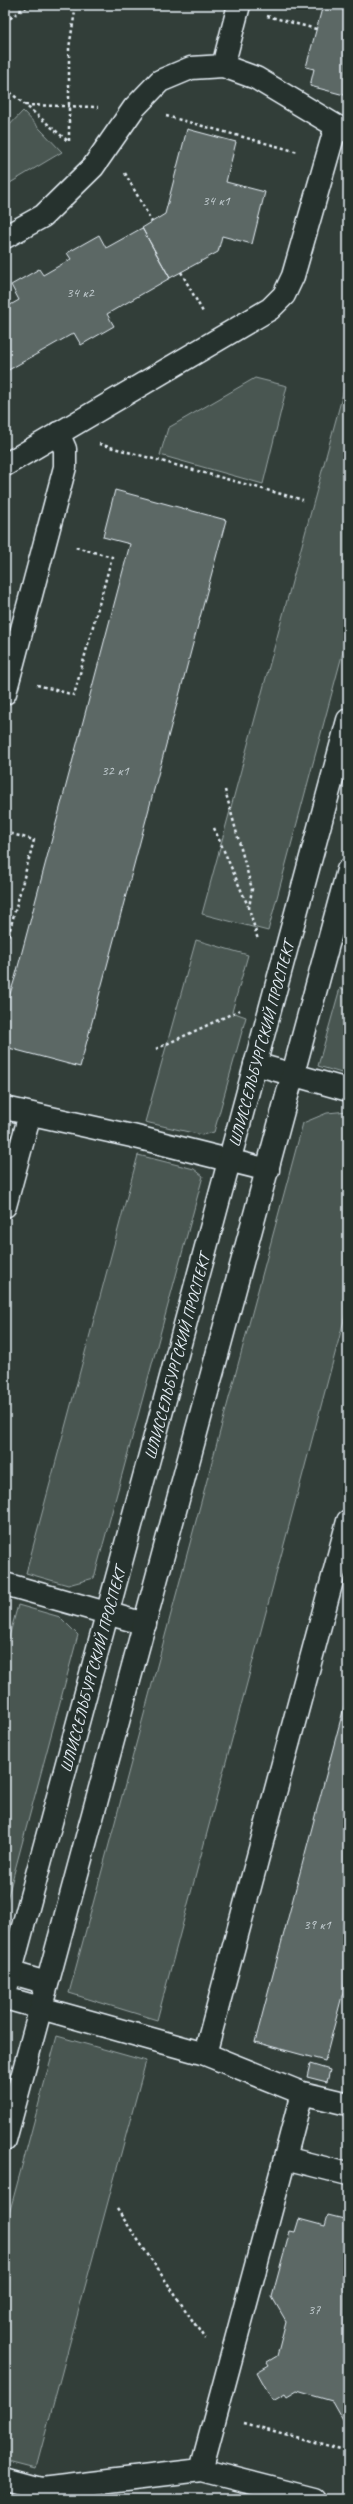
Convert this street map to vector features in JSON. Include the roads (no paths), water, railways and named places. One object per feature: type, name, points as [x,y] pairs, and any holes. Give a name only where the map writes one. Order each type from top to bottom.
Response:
[{"type":"main road","points":[[223,66],[239,7]]},
{"type":"main road","points":[[5,237],[43,216],[93,167],[134,108],[160,81],[191,68],[223,66],[256,78],[342,128],[326,159],[293,276],[284,295],[270,309],[5,465]]},
{"type":"main road","points":[[7,685],[65,468],[65,449],[58,434]]},
{"type":"main road","name":"ШЛИССЕЛЬБУРГСКИЙ ПРОСПЕКТ","points":[[7,1979],[348,720]]},
{"type":"main road","points":[[5,2140],[348,870]]},
{"type":"main road","points":[[255,1064],[348,1090]]},
{"type":"main road","points":[[5,1108],[229,1159],[268,1170]]},
{"type":"main road","points":[[5,1206],[30,1114]]},
{"type":"main road","points":[[205,2054],[348,1521]]},
{"type":"main road","points":[[5,1584],[145,1624]]},
{"type":"main road","points":[[7,1979],[47,1983]]},
{"type":"main road","points":[[5,1998],[205,2054],[302,2092],[348,2104]]},
{"type":"main road","points":[[201,2470],[286,2158],[302,2092]]},
{"type":"main road","points":[[286,2158],[348,2174]]},
{"type":"main road","points":[[5,2479],[42,2489],[201,2470],[314,2499]]}]
